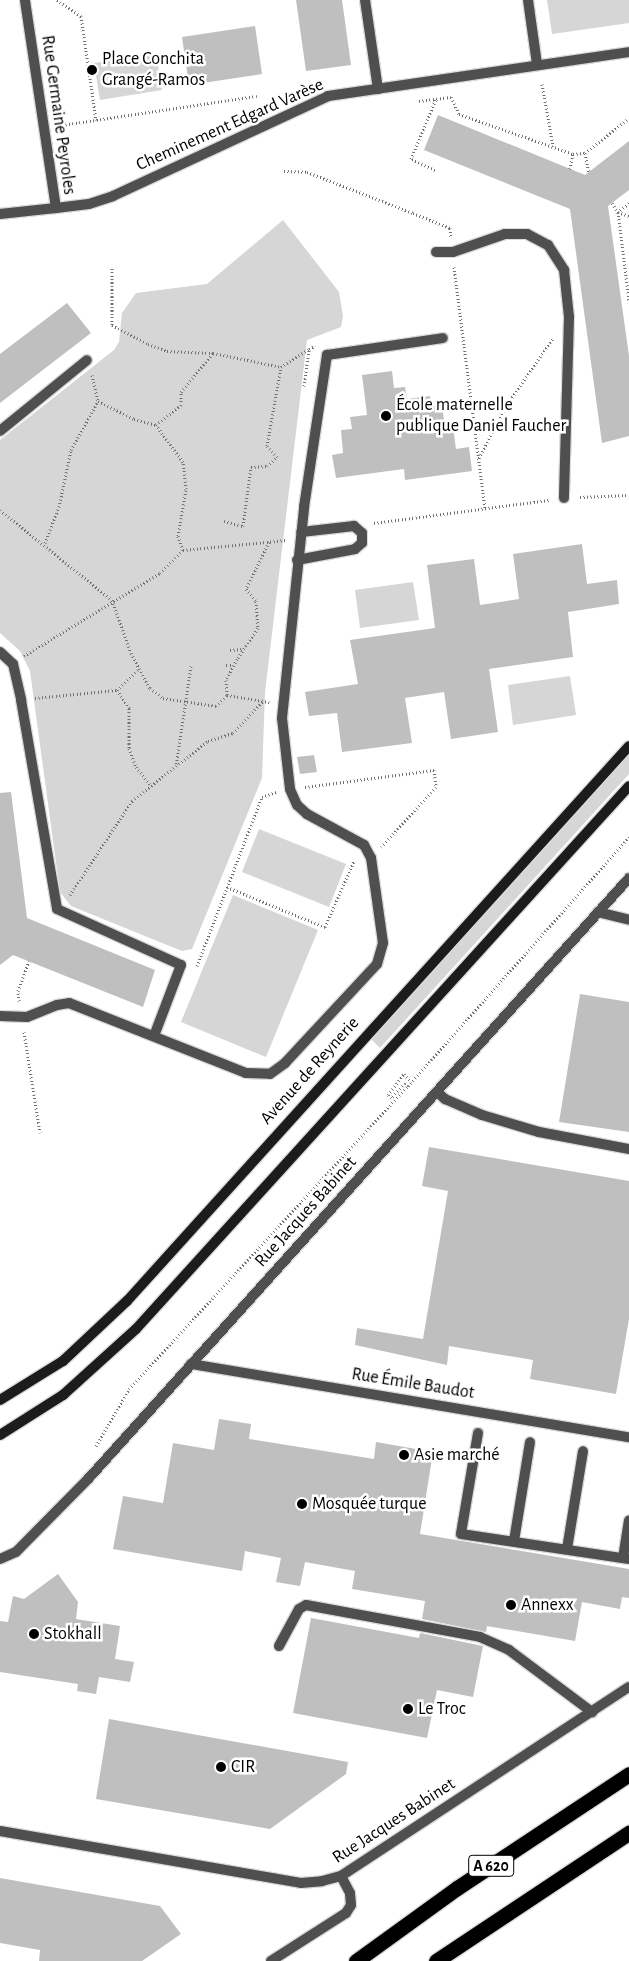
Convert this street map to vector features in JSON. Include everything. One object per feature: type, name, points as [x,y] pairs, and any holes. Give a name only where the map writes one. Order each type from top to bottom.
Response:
[{"type":"highway","name":"A 620","points":[[356,1961],[457,1888],[629,1774]]},
{"type":"highway","name":"A 620","points":[[436,1961],[629,1833]]},
{"type":"street","name":"Rue Germaine Peyroles","points":[[0,214],[56,208],[26,0]]},
{"type":"street","points":[[365,0],[378,89]]},
{"type":"street","points":[[528,0],[537,64]]},
{"type":"street","name":"Cheminement Edgard Varèse","points":[[56,208],[89,204],[113,196],[328,96],[629,52]]},
{"type":"street","points":[[436,252],[453,252],[505,234],[526,234],[548,245],[564,270],[569,317],[564,498]]},
{"type":"street","points":[[0,1016],[22,1017],[69,1003],[246,1073],[270,1074],[281,1067],[382,956],[383,943],[370,858],[364,845],[306,814],[296,805],[290,789],[284,703],[297,560],[327,355],[443,338]]},
{"type":"street","points":[[0,432],[87,360]]},
{"type":"street","points":[[297,560],[355,549],[362,543],[362,534],[354,526],[300,536]]},
{"type":"street","points":[[0,652],[13,664],[21,700],[57,909],[181,965],[154,1036]]},
{"type":"street","name":"Avenue de Reynerie","points":[[0,1400],[64,1361],[127,1300],[629,746]]},
{"type":"street","points":[[0,1435],[63,1395],[136,1329],[629,786]]},
{"type":"street","name":"Rue Jacques Babinet","points":[[0,1559],[16,1552],[89,1478],[629,878]]},
{"type":"street","points":[[598,912],[629,920]]},
{"type":"street","points":[[437,1092],[445,1099],[482,1115],[530,1129],[629,1149]]},
{"type":"street","name":"Rue Émile Baudot","points":[[192,1364],[629,1436]]},
{"type":"street","points":[[478,1433],[461,1534],[626,1558],[629,1520]]},
{"type":"street","points":[[514,1542],[530,1442]]},
{"type":"street","points":[[567,1550],[583,1451]]},
{"type":"street","points":[[279,1646],[299,1609],[306,1605],[480,1637],[508,1650],[592,1712]]},
{"type":"street","name":"Rue Jacques Babinet","points":[[0,1831],[300,1883],[341,1876],[629,1687]]},
{"type":"street","points":[[271,1961],[346,1913],[351,1905],[350,1893],[341,1876]]},
{"type":"path","points":[[57,0],[80,16],[96,120]]},
{"type":"path","points":[[542,84],[553,146]]},
{"type":"path","points":[[62,125],[257,96]]},
{"type":"path","points":[[409,102],[451,97],[459,114],[573,154],[585,153],[629,118]]},
{"type":"path","points":[[435,170],[411,159],[436,98]]},
{"type":"path","points":[[585,153],[589,172]]},
{"type":"path","points":[[570,169],[573,154]]},
{"type":"path","points":[[284,171],[307,172],[450,228],[485,509]]},
{"type":"path","points":[[612,203],[618,212],[629,299]]},
{"type":"path","points":[[618,212],[629,203]]},
{"type":"path","points":[[618,212],[629,216]]},
{"type":"path","points":[[112,268],[112,325],[148,344],[167,350],[213,353],[281,367],[309,349]]},
{"type":"path","points":[[478,458],[506,406],[569,317]]},
{"type":"path","points":[[156,425],[181,405],[181,392],[213,353]]},
{"type":"path","points":[[45,543],[59,507],[71,450],[98,402],[87,360]]},
{"type":"path","points":[[224,521],[243,526],[251,467],[267,466],[277,457],[267,446],[281,367]]},
{"type":"path","points":[[98,402],[134,419],[156,425],[183,462],[186,489],[178,536],[183,550]]},
{"type":"path","points":[[354,526],[564,498],[629,495]]},
{"type":"path","points":[[0,510],[45,543],[112,600],[138,670],[150,688],[163,698],[216,706],[227,695],[226,680],[242,649],[258,628],[259,615],[256,601],[246,590],[269,542]]},
{"type":"path","points":[[13,664],[112,600],[160,573],[183,550],[269,542],[300,536]]},
{"type":"path","points":[[230,650],[242,649]]},
{"type":"path","points":[[226,664],[233,665]]},
{"type":"path","points":[[176,766],[184,701],[191,666]]},
{"type":"path","points":[[21,700],[117,690],[138,670]]},
{"type":"path","points":[[117,690],[129,708],[129,748],[136,767],[150,784]]},
{"type":"path","points":[[227,695],[284,703]]},
{"type":"path","points":[[57,909],[88,868],[115,822],[150,784],[208,741],[232,732],[263,701]]},
{"type":"path","points":[[299,787],[434,770],[436,787],[370,858]]},
{"type":"path","points":[[196,968],[262,797],[279,792]]},
{"type":"path","points":[[89,1478],[97,1442],[129,1389],[410,1084],[629,837]]},
{"type":"path","points":[[227,887],[325,927],[356,858]]},
{"type":"path","points":[[29,961],[18,992],[40,1133]]},
{"type":"path","points":[[404,1074],[410,1084],[405,1083],[391,1098],[388,1095],[404,1074]]},
{"type":"shaded area","points":[[547,0],[629,0],[629,23],[552,34]]},
{"type":"shaded area","points":[[156,54],[162,90],[100,100],[94,63]]},
{"type":"shaded area","points":[[283,220],[339,292],[343,316],[341,327],[307,340],[265,692],[262,778],[192,949],[182,951],[71,906],[60,892],[30,671],[20,651],[0,633],[0,440],[114,350],[119,342],[122,313],[136,293],[207,284]]},
{"type":"shaded area","points":[[413,582],[419,620],[360,628],[355,590]]},
{"type":"shaded area","points":[[570,676],[576,715],[513,725],[508,685]]},
{"type":"shaded area","points":[[629,751],[629,774],[380,1048],[369,1037]]},
{"type":"shaded area","points":[[259,829],[346,864],[329,907],[242,872]]},
{"type":"shaded area","points":[[233,895],[318,930],[266,1057],[181,1022]]},
{"type":"building","points":[[296,0],[342,0],[351,65],[306,71]]},
{"type":"building","points":[[255,26],[262,74],[189,85],[182,37]]},
{"type":"building","points":[[438,115],[585,175],[629,141],[629,190],[608,206],[629,356],[629,436],[602,443],[570,209],[424,150]]},
{"type":"building","points":[[67,303],[91,333],[0,403],[0,354]]},
{"type":"building","points":[[392,371],[394,388],[405,387],[407,399],[430,396],[431,407],[442,405],[445,428],[453,427],[456,449],[469,447],[472,471],[405,480],[404,469],[336,478],[332,455],[343,453],[341,430],[352,429],[350,417],[367,415],[362,375]]},
{"type":"building","points":[[582,544],[587,584],[617,580],[619,604],[568,612],[573,657],[489,669],[498,732],[451,739],[444,692],[405,698],[412,743],[342,752],[337,713],[309,716],[305,692],[358,684],[350,640],[435,628],[427,565],[474,559],[480,605],[519,599],[513,554]]},
{"type":"building","points":[[314,755],[317,772],[300,774],[297,757]]},
{"type":"building","points":[[11,792],[27,918],[155,970],[143,1007],[13,955],[0,965],[0,793]]},
{"type":"building","points":[[580,994],[629,1002],[629,1132],[559,1122]]},
{"type":"building","points":[[429,1147],[629,1181],[629,1319],[616,1394],[530,1379],[533,1360],[449,1346],[447,1365],[355,1345],[357,1328],[423,1339],[448,1191],[422,1186]]},
{"type":"building","points":[[219,1419],[251,1424],[249,1439],[374,1459],[376,1442],[433,1452],[420,1534],[629,1569],[629,1598],[622,1597],[620,1609],[582,1602],[575,1641],[487,1626],[486,1632],[422,1619],[425,1601],[352,1589],[355,1571],[305,1562],[300,1586],[276,1582],[281,1558],[245,1551],[242,1571],[113,1549],[123,1496],[163,1503],[173,1443],[214,1450]]},
{"type":"building","points":[[58,1574],[78,1602],[76,1619],[120,1626],[115,1659],[134,1662],[130,1682],[99,1677],[96,1694],[77,1691],[78,1684],[0,1672],[0,1621],[8,1622],[13,1596],[24,1599]]},
{"type":"building","points":[[311,1618],[419,1638],[420,1633],[483,1646],[473,1697],[437,1690],[427,1738],[293,1713]]},
{"type":"building","name":"CIR","points":[[109,1719],[348,1762],[346,1774],[270,1829],[96,1799]]},
{"type":"building","points":[[0,1878],[160,1906],[181,1934],[142,1961],[39,1961],[40,1950],[0,1943]]},
{"type":"place","name":"Place Conchita Grangé-Ramos","points":[[92,70]]},
{"type":"place","name":"École maternelle publique Daniel Faucher","points":[[386,416]]},
{"type":"place","name":"Asie marché","points":[[404,1455]]},
{"type":"place","name":"Mosquée turque","points":[[302,1504]]},
{"type":"place","name":"Annexx","points":[[511,1605]]},
{"type":"place","name":"Stokhall","points":[[34,1634]]},
{"type":"place","name":"Le Troc","points":[[408,1709]]},
{"type":"place","name":"CIR","points":[[221,1767]]}]
